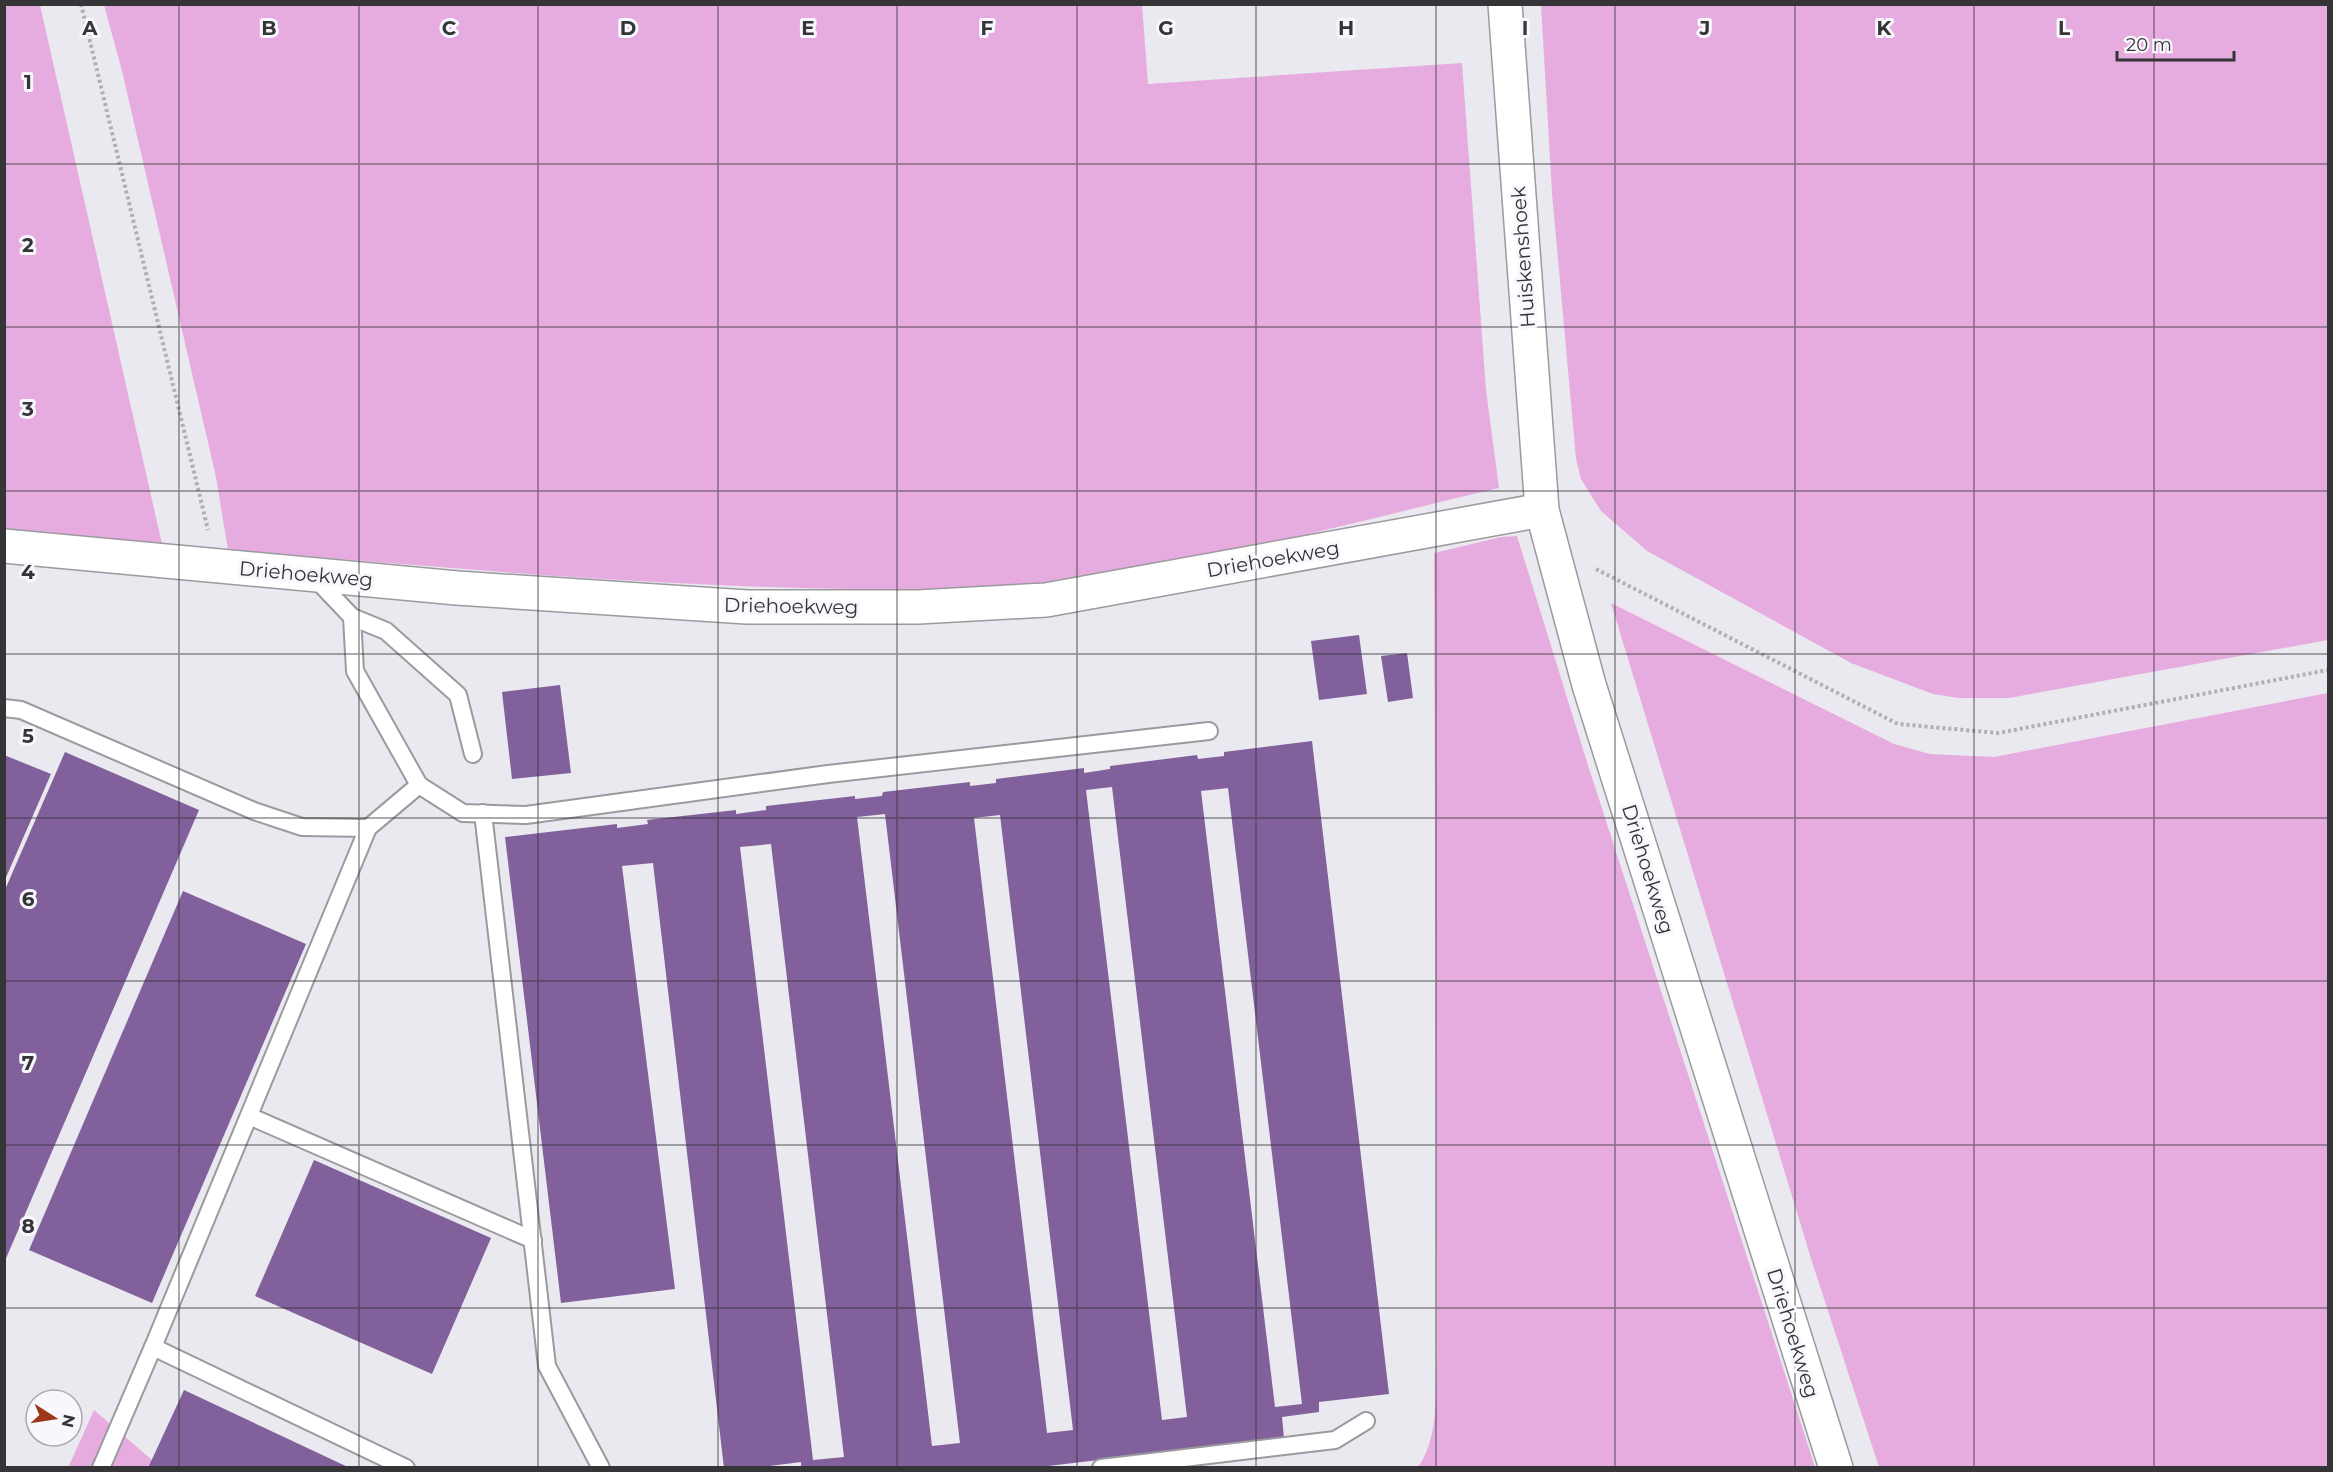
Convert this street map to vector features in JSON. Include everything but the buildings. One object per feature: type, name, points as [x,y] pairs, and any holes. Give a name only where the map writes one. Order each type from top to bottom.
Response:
[{"type":"street","name":"Huiskenshoek","points":[[1504,4],[1542,510]]},
{"type":"street","name":"Driehoekweg","points":[[4,546],[458,588],[747,607],[953,605],[1046,600],[1542,510],[1593,696],[1836,1467]]},
{"type":"lane","points":[[311,574],[352,617],[386,631],[459,695],[472,754]]},
{"type":"lane","points":[[352,617],[354,671],[419,785],[463,813],[526,815],[828,774],[1209,731]]},
{"type":"lane","points":[[4,708],[21,710],[254,811],[302,827],[369,828]]},
{"type":"lane","points":[[101,1467],[369,828],[419,785]]},
{"type":"lane","points":[[483,813],[547,1366],[601,1467]]},
{"type":"lane","points":[[249,1116],[533,1240]]},
{"type":"lane","points":[[153,1347],[406,1467]]},
{"type":"lane","points":[[1101,1467],[1335,1440],[1366,1421]]},
{"type":"path","points":[[81,4],[216,565]]},
{"type":"path","points":[[1595,568],[1898,724],[1998,733],[2328,670]]},
{"type":"shaded area","points":[[1142,4],[1148,84],[1462,63],[1486,390],[1499,488],[1225,553],[1114,574],[1016,585],[930,589],[759,587],[472,570],[228,550],[216,477],[122,71],[104,5]]},
{"type":"shaded area","points":[[4,5],[40,5],[162,544],[5,529]]},
{"type":"shaded area","points":[[1541,5],[2328,5],[2328,640],[2009,698],[1958,698],[1933,694],[1851,663],[1647,551],[1601,511],[1581,479],[1576,459],[1552,193]]},
{"type":"shaded area","points":[[1517,536],[1586,759],[1815,1467],[1418,1467],[1430,1442],[1433,1428],[1437,1354],[1434,553],[1501,537]]},
{"type":"shaded area","points":[[1611,603],[1894,744],[1930,754],[1994,757],[2328,693],[2328,1467],[1879,1467],[1813,1265]]},
{"type":"shaded area","points":[[94,1410],[160,1467],[68,1468],[77,1448],[84,1448],[84,1432]]}]
